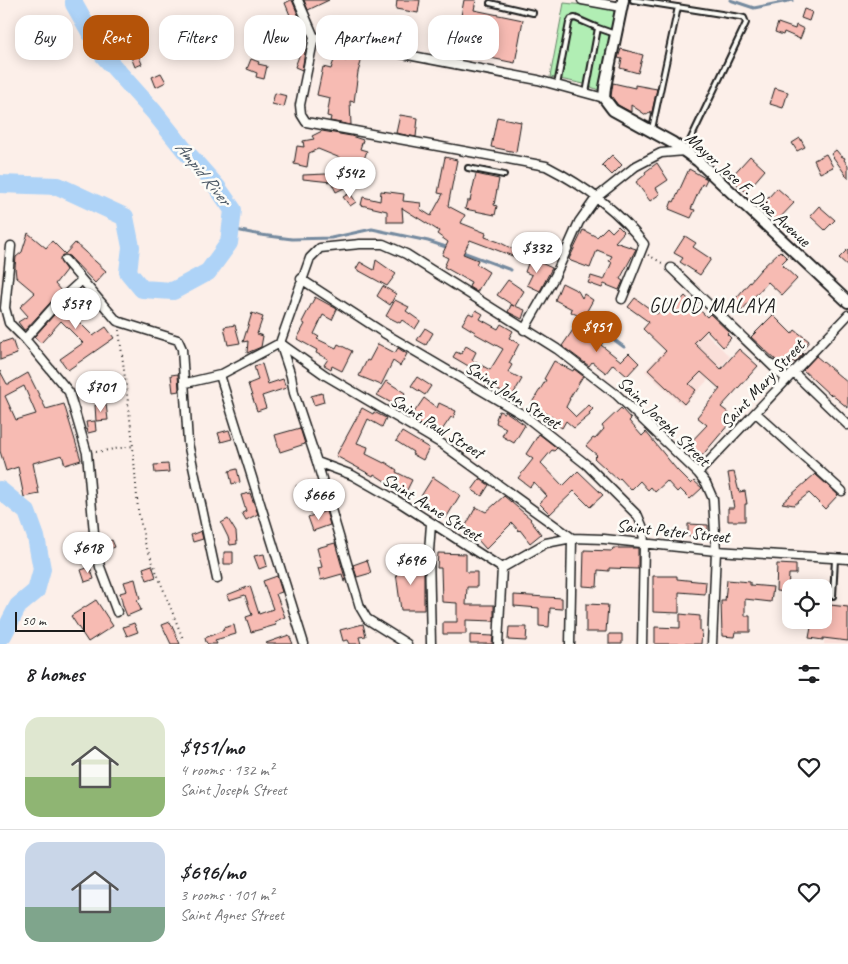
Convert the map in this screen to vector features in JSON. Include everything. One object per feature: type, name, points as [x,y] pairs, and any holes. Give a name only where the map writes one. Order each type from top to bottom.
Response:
[{"type":"main road","points":[[604,98],[622,4]]},
{"type":"main road","name":"Mayor Jose F. Diaz Avenue","points":[[604,98],[613,110],[685,151],[698,161],[848,302]]},
{"type":"street","points":[[298,0],[314,37],[300,105],[301,114],[306,122],[546,166],[573,180],[626,224],[644,246],[622,299]]},
{"type":"street","points":[[582,0],[622,4]]},
{"type":"street","points":[[314,37],[538,80],[604,98]]},
{"type":"street","points":[[524,330],[551,284],[579,222],[596,198],[636,166],[661,153],[685,151]]},
{"type":"street","name":"Saint Joseph Street","points":[[280,344],[301,279],[310,258],[320,248],[383,244],[406,254],[557,349],[617,394],[706,483],[713,499],[716,551],[712,644]]},
{"type":"street","points":[[11,246],[5,308],[9,323],[25,339],[68,392],[87,453],[95,544],[100,567],[117,612]]},
{"type":"street","points":[[65,260],[118,320],[178,340],[182,349],[186,383],[188,444],[217,579]]},
{"type":"street","points":[[671,268],[786,379]]},
{"type":"street","name":"Saint John Street","points":[[301,279],[384,332],[525,416],[587,466],[638,516],[643,528],[644,544],[642,644]]},
{"type":"street","points":[[25,339],[59,301],[82,280]]},
{"type":"street","name":"Saint Mary Street","points":[[698,473],[848,315]]},
{"type":"street","points":[[186,383],[220,375],[280,344],[363,614],[367,619],[402,643]]},
{"type":"street","name":"Saint Paul Street","points":[[280,344],[325,375],[442,444],[572,538]]},
{"type":"street","points":[[793,372],[848,425]]},
{"type":"street","points":[[220,375],[304,644]]},
{"type":"street","points":[[756,413],[842,491]]},
{"type":"street","name":"Saint Anne Street","points":[[317,462],[360,479],[502,568]]},
{"type":"street","points":[[431,524],[429,551],[431,644]]},
{"type":"street","points":[[570,644],[572,538]]},
{"type":"street","name":"Saint Peter Street","points":[[502,568],[546,543],[572,538],[716,551],[848,559]]},
{"type":"street","points":[[498,644],[502,568]]},
{"type":"lane","points":[[633,0],[740,16],[746,22],[685,151]]},
{"type":"lane","points":[[490,3],[533,13]]},
{"type":"lane","points":[[652,132],[678,7]]},
{"type":"lane","points":[[557,85],[571,19],[575,18],[616,34]]},
{"type":"lane","points":[[586,93],[598,28]]},
{"type":"lane","points":[[468,168],[504,175]]},
{"type":"lane","points":[[833,596],[835,559]]},
{"type":"path","points":[[642,252],[671,268]]},
{"type":"path","points":[[118,320],[133,446],[138,510],[145,543],[183,639]]},
{"type":"path","points":[[87,453],[133,446]]},
{"type":"shaded area","points":[[693,320],[730,357],[683,406],[645,371]]},
{"type":"shaded area","points":[[832,603],[848,605],[848,644],[824,644],[825,629],[832,629]]},
{"type":"green space","points":[[564,3],[612,8],[617,14],[601,91],[584,84],[550,77]]},
{"type":"building","points":[[292,0],[298,15],[290,15],[285,3]]},
{"type":"building","points":[[304,0],[329,0],[308,10]]},
{"type":"building","points":[[397,0],[420,0],[418,13],[396,9]]},
{"type":"building","points":[[464,0],[476,0],[474,10],[498,15],[461,15]]},
{"type":"building","points":[[804,9],[812,12],[809,21],[801,18]]},
{"type":"building","points":[[499,15],[523,20],[515,63],[499,60]]},
{"type":"building","points":[[778,23],[795,29],[796,25],[804,29],[800,39],[784,32],[783,35],[775,32]]},
{"type":"building","points":[[621,49],[643,55],[638,73],[620,68],[622,59],[618,58]]},
{"type":"building","points":[[132,60],[140,60],[142,64],[135,67]]},
{"type":"building","points":[[251,60],[267,66],[264,79],[256,77],[257,73],[247,69]]},
{"type":"building","points":[[298,60],[304,60],[302,70],[295,67]]},
{"type":"building","points":[[334,60],[362,60],[354,102],[350,101],[351,125],[330,121],[331,117],[327,116],[330,98],[317,95],[323,67],[331,69]]},
{"type":"building","points":[[161,73],[166,82],[156,87],[152,77]]},
{"type":"building","points":[[613,83],[635,88],[635,85],[657,89],[652,112],[646,115],[631,105],[631,112],[618,105],[611,96]]},
{"type":"building","points":[[775,88],[788,92],[783,108],[770,104]]},
{"type":"building","points":[[275,93],[287,96],[284,107],[272,104]]},
{"type":"building","points":[[400,115],[418,118],[416,137],[396,133]]},
{"type":"building","points":[[497,117],[521,122],[516,152],[491,147]]},
{"type":"building","points":[[322,131],[363,140],[360,149],[367,151],[361,167],[365,173],[356,178],[349,164],[350,162],[318,149],[309,153],[307,167],[294,164],[297,146],[304,147],[303,141],[314,139],[312,136]]},
{"type":"building","points":[[800,138],[805,147],[797,151],[792,143]]},
{"type":"building","points":[[836,150],[845,158],[844,160],[848,165],[848,178],[831,154]]},
{"type":"building","points":[[826,154],[833,167],[820,173],[814,160]]},
{"type":"building","points":[[612,155],[622,165],[612,175],[602,165]]},
{"type":"building","points":[[750,156],[765,170],[746,192],[730,178]]},
{"type":"building","points":[[445,157],[457,160],[448,206],[465,215],[461,223],[486,233],[485,237],[528,257],[526,261],[470,240],[463,254],[478,260],[476,264],[489,272],[477,292],[469,287],[471,282],[444,267],[448,258],[442,255],[448,242],[437,234],[439,231],[402,208],[403,222],[387,222],[387,211],[361,205],[363,197],[380,201],[381,191],[404,194],[403,201],[421,203],[420,209],[431,216],[443,194],[438,193]]},
{"type":"building","points":[[657,163],[668,180],[656,188],[660,194],[650,201],[636,182]]},
{"type":"building","points":[[689,169],[707,179],[704,185],[702,184],[691,209],[695,210],[691,218],[669,209]]},
{"type":"building","points":[[326,174],[338,177],[344,188],[336,192],[331,182],[303,179],[303,175]]},
{"type":"building","points":[[476,174],[499,179],[494,205],[497,206],[495,215],[465,209],[467,201],[470,201]]},
{"type":"building","points":[[777,188],[794,203],[776,222],[760,207]]},
{"type":"building","points":[[350,193],[356,202],[350,206],[343,197]]},
{"type":"building","points":[[819,206],[835,220],[825,230],[810,216]]},
{"type":"building","points":[[618,226],[624,232],[615,242],[636,249],[620,279],[623,281],[619,290],[604,284],[602,288],[588,283],[591,276],[604,280],[612,262],[609,261],[612,256],[597,250],[590,268],[571,261],[569,259],[583,230],[597,237],[607,227],[612,232]]},
{"type":"building","points":[[28,233],[46,248],[52,241],[65,254],[75,243],[106,271],[95,283],[69,256],[62,255],[60,261],[66,270],[55,284],[61,291],[24,330],[18,322],[28,316],[20,307],[35,293],[16,277],[15,267],[16,257],[22,252]]},
{"type":"building","points":[[685,236],[696,243],[693,247],[711,259],[700,275],[680,262],[683,258],[674,253]]},
{"type":"building","points":[[848,249],[848,266],[839,258]]},
{"type":"building","points":[[780,251],[787,258],[781,264],[797,279],[782,295],[768,282],[740,312],[731,304],[761,269]]},
{"type":"building","points":[[530,258],[552,268],[540,291],[527,285],[532,275],[525,272]]},
{"type":"building","points":[[376,260],[396,274],[387,286],[356,269],[360,262],[374,270]]},
{"type":"building","points":[[508,280],[524,291],[515,306],[525,310],[522,319],[508,312],[511,305],[514,306],[497,295]]},
{"type":"building","points":[[562,283],[578,291],[582,298],[584,294],[593,300],[583,318],[571,312],[572,309],[555,300]]},
{"type":"building","points":[[383,286],[396,294],[390,305],[377,296]]},
{"type":"building","points":[[80,289],[93,302],[76,319],[93,336],[106,327],[114,338],[68,370],[60,359],[83,343],[61,321],[41,343],[34,337]]},
{"type":"building","points":[[685,296],[707,317],[710,314],[729,332],[727,334],[731,338],[723,347],[707,330],[694,343],[721,369],[739,349],[758,366],[721,407],[729,413],[724,420],[729,424],[700,458],[687,446],[707,425],[697,417],[720,389],[701,372],[689,384],[696,390],[684,404],[648,370],[666,351],[643,329],[649,322],[628,307],[635,298],[657,314],[669,302],[675,307]]},
{"type":"building","points":[[315,297],[337,309],[332,320],[323,315],[314,334],[319,337],[317,339],[336,348],[338,344],[352,351],[342,371],[332,366],[331,369],[324,365],[328,359],[316,353],[317,350],[297,339],[305,324],[302,322]]},
{"type":"building","points":[[395,300],[409,307],[406,311],[420,321],[415,329],[402,320],[400,323],[386,316]]},
{"type":"building","points":[[476,310],[483,314],[480,319],[498,329],[501,324],[513,331],[509,338],[519,344],[509,363],[512,365],[508,372],[522,379],[511,398],[468,371],[470,367],[453,357],[456,352],[461,354],[466,346],[476,352],[472,360],[490,370],[503,349],[462,324],[469,313],[473,315]]},
{"type":"building","points":[[252,313],[263,317],[257,334],[263,336],[261,347],[247,353],[248,341],[243,342]]},
{"type":"building","points":[[773,315],[792,334],[795,330],[809,341],[801,352],[803,354],[795,363],[793,361],[788,367],[780,360],[778,362],[751,337]]},
{"type":"building","points":[[235,325],[240,343],[228,345],[224,327]]},
{"type":"building","points":[[575,327],[590,337],[593,334],[604,341],[601,345],[621,361],[629,353],[639,363],[627,376],[613,364],[606,373],[592,362],[589,366],[562,346]]},
{"type":"building","points":[[425,328],[433,333],[426,345],[417,340]]},
{"type":"building","points":[[12,339],[17,354],[0,360],[0,343]]},
{"type":"building","points":[[378,344],[395,353],[398,348],[407,354],[400,366],[393,361],[381,385],[359,376]]},
{"type":"building","points":[[816,356],[848,383],[848,408],[830,395],[803,370]]},
{"type":"building","points":[[554,361],[573,371],[574,369],[583,376],[566,407],[576,417],[589,405],[593,409],[589,413],[590,415],[574,428],[566,421],[562,428],[550,420],[552,417],[531,404],[546,380],[544,379]]},
{"type":"building","points":[[262,364],[268,384],[283,379],[286,388],[262,396],[266,408],[257,411],[248,384],[258,380],[254,366]]},
{"type":"building","points":[[0,371],[7,384],[28,373],[46,409],[64,404],[81,460],[65,465],[62,455],[33,463],[39,494],[24,497],[18,467],[6,471],[0,451]],"holes":[[[24,386],[36,414],[16,420],[5,396]]]},
{"type":"building","points":[[178,374],[179,391],[173,392],[171,375]]},
{"type":"building","points":[[417,377],[431,386],[425,395],[411,386]]},
{"type":"building","points":[[386,381],[405,393],[397,406],[377,395]]},
{"type":"building","points":[[322,393],[324,402],[314,405],[311,396]]},
{"type":"building","points":[[424,398],[437,408],[439,403],[456,411],[453,418],[451,417],[440,433],[431,427],[429,430],[411,417]]},
{"type":"building","points":[[106,404],[108,420],[96,421],[95,405]]},
{"type":"building","points":[[362,408],[386,418],[382,427],[368,419],[357,443],[368,447],[366,454],[385,462],[397,470],[396,472],[412,480],[405,494],[374,474],[373,476],[336,456]]},
{"type":"building","points":[[621,408],[642,436],[646,432],[691,484],[694,481],[702,488],[690,499],[680,489],[677,492],[667,481],[655,492],[651,487],[648,490],[640,481],[631,490],[620,478],[618,480],[594,458],[597,455],[586,446],[593,438],[595,439],[604,429],[602,426]]},
{"type":"building","points":[[499,411],[504,413],[505,411],[525,425],[514,443],[502,436],[506,428],[496,423]]},
{"type":"building","points":[[95,421],[96,431],[88,433],[86,422]]},
{"type":"building","points":[[300,428],[305,444],[280,452],[275,435]]},
{"type":"building","points":[[229,430],[232,439],[221,442],[218,433]]},
{"type":"building","points":[[402,432],[429,448],[423,460],[396,441]]},
{"type":"building","points":[[539,434],[557,448],[554,451],[552,450],[541,463],[563,486],[578,471],[603,495],[590,507],[574,491],[550,514],[539,503],[547,496],[534,482],[530,487],[518,478],[533,459],[526,454]]},
{"type":"building","points":[[168,464],[169,472],[155,473],[154,465]]},
{"type":"building","points":[[237,469],[240,482],[232,484],[229,471]]},
{"type":"building","points":[[734,472],[739,492],[745,491],[747,504],[745,504],[745,521],[728,521],[728,508],[734,508],[728,473]]},
{"type":"building","points":[[815,474],[838,495],[825,509],[809,493],[794,505],[782,503]]},
{"type":"building","points":[[433,477],[460,495],[446,518],[418,501]]},
{"type":"building","points":[[480,479],[489,485],[482,496],[472,490]]},
{"type":"building","points":[[309,481],[313,494],[300,498],[296,486]]},
{"type":"building","points":[[250,493],[258,514],[246,520],[242,513],[246,511],[241,495]]},
{"type":"building","points":[[504,496],[531,519],[541,534],[530,543],[512,523],[486,549],[478,540],[480,538],[464,529],[476,507],[486,512]]},
{"type":"building","points":[[326,511],[330,525],[313,531],[308,517]]},
{"type":"building","points":[[228,519],[236,532],[237,544],[230,545],[221,523]]},
{"type":"building","points":[[688,524],[708,525],[708,537],[688,536]]},
{"type":"building","points":[[201,531],[203,539],[193,542],[191,535]]},
{"type":"building","points":[[112,540],[115,547],[102,552],[101,544]]},
{"type":"building","points":[[335,543],[346,581],[344,582],[342,574],[321,580],[318,568],[322,567],[317,548]]},
{"type":"building","points":[[613,548],[638,548],[638,569],[609,568],[609,571],[598,570],[597,587],[583,586],[584,550],[612,551]]},
{"type":"building","points":[[224,552],[233,552],[233,564],[224,564]]},
{"type":"building","points":[[438,553],[466,554],[466,571],[477,572],[477,587],[467,587],[466,605],[494,605],[494,621],[466,620],[466,634],[443,634],[443,622],[457,622],[457,603],[442,602],[441,568],[437,568]]},
{"type":"building","points":[[264,554],[267,566],[259,569],[254,556]]},
{"type":"building","points":[[367,560],[371,573],[357,577],[353,565]]},
{"type":"building","points":[[424,563],[424,610],[401,610],[395,565]]},
{"type":"building","points":[[777,564],[796,565],[796,574],[789,574],[789,579],[782,579],[782,592],[776,591]]},
{"type":"building","points":[[152,565],[156,577],[147,580],[143,568]]},
{"type":"building","points":[[90,567],[94,579],[85,582],[81,570]]},
{"type":"building","points":[[277,576],[282,592],[276,594],[285,617],[274,622],[276,625],[251,632],[246,617],[252,615],[245,595],[229,600],[227,595],[250,586],[259,614],[273,609],[263,581]]},
{"type":"building","points":[[653,576],[677,576],[677,579],[706,582],[705,594],[679,592],[679,613],[653,612]]},
{"type":"building","points":[[135,579],[140,599],[137,600],[141,610],[127,616],[120,593],[127,591],[124,582]]},
{"type":"building","points":[[727,580],[773,587],[771,602],[745,599],[745,616],[750,616],[750,632],[735,632],[734,637],[722,636],[721,601],[725,601]]},
{"type":"building","points":[[514,595],[562,598],[562,609],[550,608],[549,627],[539,626],[539,608],[514,606]]},
{"type":"building","points":[[96,600],[113,626],[88,642],[71,616]]},
{"type":"building","points":[[586,604],[608,605],[606,632],[586,632]]},
{"type":"building","points":[[832,605],[848,607],[848,641],[809,638],[811,629],[832,629]]},
{"type":"building","points":[[680,614],[700,616],[701,644],[655,644],[655,627],[680,628]]},
{"type":"building","points":[[170,622],[180,644],[171,644],[162,625]]},
{"type":"building","points":[[134,623],[138,632],[127,636],[123,627]]},
{"type":"building","points":[[363,624],[366,636],[359,637],[361,644],[350,644],[348,640],[343,641],[340,630]]},
{"type":"building","points":[[234,625],[236,634],[215,640],[217,644],[208,644],[206,642],[205,638],[224,630],[223,628]]},
{"type":"building","points":[[509,627],[527,627],[526,641],[508,640]]},
{"type":"building","points":[[609,634],[622,634],[622,644],[609,644]]},
{"type":"building","points":[[289,635],[293,644],[266,643]]},
{"type":"building","points":[[470,635],[493,636],[492,644],[470,644]]},
{"type":"waterway","name":"Ampid River","points":[[0,184],[58,186],[125,217],[131,247],[128,272],[142,289],[173,291],[208,272],[229,243],[233,210],[217,187],[103,55],[74,4],[74,0]]},
{"type":"waterway","points":[[730,0],[754,8],[793,0]]},
{"type":"waterway","points":[[231,229],[292,239],[331,238],[372,229],[428,241],[449,248]]},
{"type":"waterway","points":[[460,251],[511,270]]},
{"type":"waterway","points":[[591,323],[624,347]]},
{"type":"waterway","name":"Ampid River","points":[[0,490],[27,512],[36,537],[42,569],[36,591],[18,606],[0,638]]},
{"type":"district","name":"GULOD MALAYA","points":[[712,305]]}]
